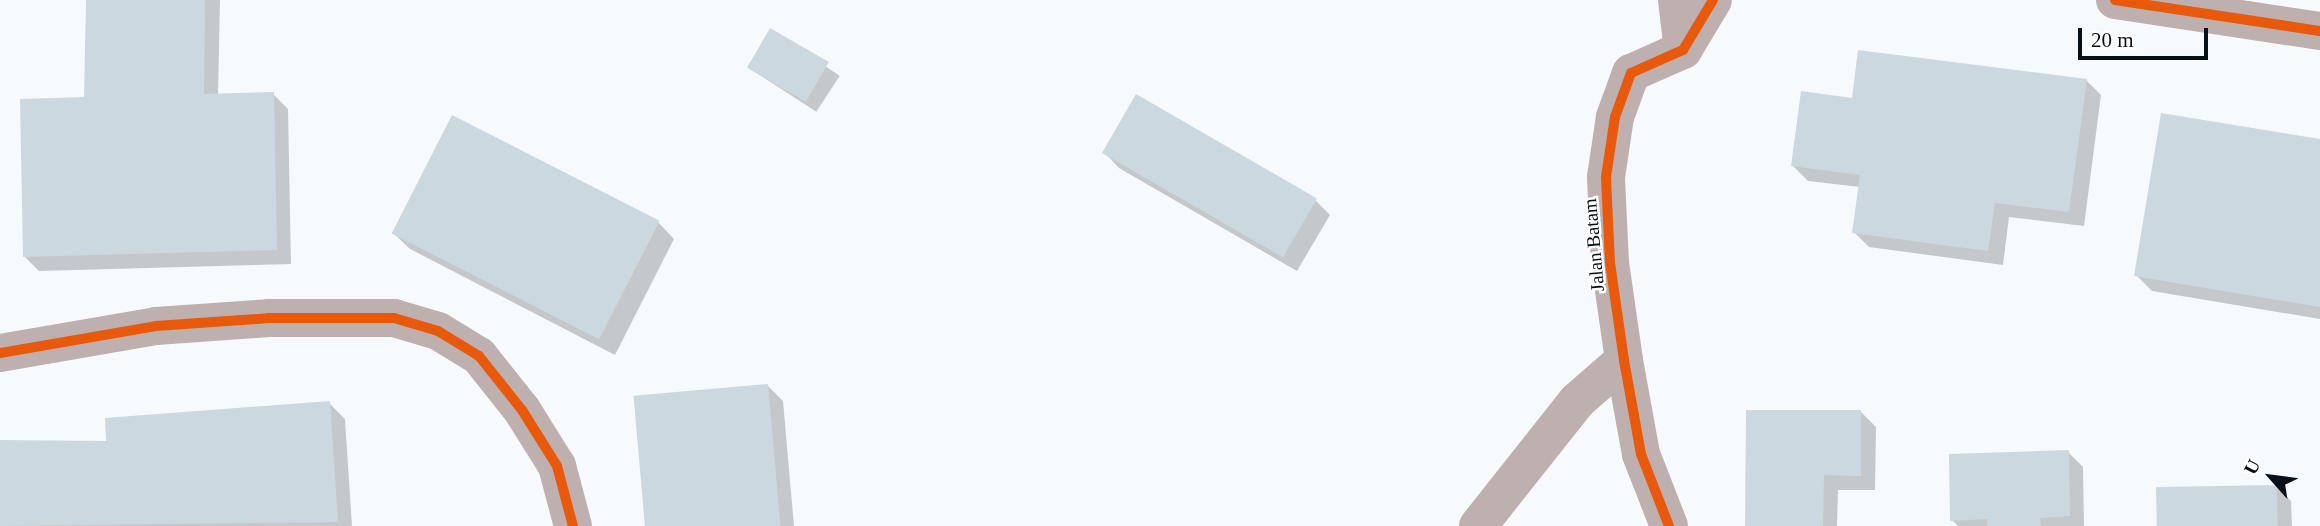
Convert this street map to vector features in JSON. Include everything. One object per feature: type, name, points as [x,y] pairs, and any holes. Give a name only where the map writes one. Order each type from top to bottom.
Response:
[{"type":"street","points":[[1677,0],[1683,50]]},
{"type":"street","points":[[1683,50],[1713,0]]},
{"type":"street","points":[[2115,0],[2320,31]]},
{"type":"street","name":"Jalan Batam","points":[[1669,526],[1641,454],[1624,360],[1610,263],[1606,177],[1615,117],[1630,73],[1683,50]]},
{"type":"street","points":[[0,353],[156,326],[269,318],[394,318],[438,331],[479,356],[522,410],[557,466],[573,526]]},
{"type":"street","points":[[1478,526],[1577,401],[1624,360]]},
{"type":"building","points":[[86,0],[205,0],[204,94],[274,92],[277,250],[23,257],[20,99],[84,97]]},
{"type":"building","points":[[770,28],[829,62],[806,102],[747,68]]},
{"type":"building","points":[[1858,50],[2087,79],[2069,212],[1995,203],[1988,251],[1852,233],[1860,175],[1791,166],[1801,91],[1852,98]]},
{"type":"building","points":[[1136,94],[1317,198],[1283,257],[1102,153]]},
{"type":"building","points":[[2161,113],[2320,139],[2320,307],[2134,276]]},
{"type":"building","points":[[452,115],[660,221],[599,339],[392,234]]},
{"type":"building","points":[[768,384],[780,526],[645,526],[634,396]]},
{"type":"building","points":[[330,401],[338,522],[0,526],[0,440],[106,441],[105,418]]},
{"type":"building","points":[[1746,410],[1861,410],[1861,476],[1824,475],[1823,526],[1745,526]]},
{"type":"building","points":[[2069,450],[2070,516],[2040,518],[2041,526],[1987,526],[1987,519],[1950,521],[1949,454]]},
{"type":"building","points":[[2277,485],[2278,526],[2157,526],[2156,487]]},
{"type":"cycle path","points":[[1669,526],[1641,454],[1624,360],[1610,263],[1606,177],[1615,117],[1631,73],[1683,50],[1713,0]]},
{"type":"cycle path","points":[[2115,0],[2320,31]]},
{"type":"cycle path","points":[[0,353],[156,326],[269,318],[394,318],[438,331],[479,356],[522,410],[557,466],[573,526]]}]
